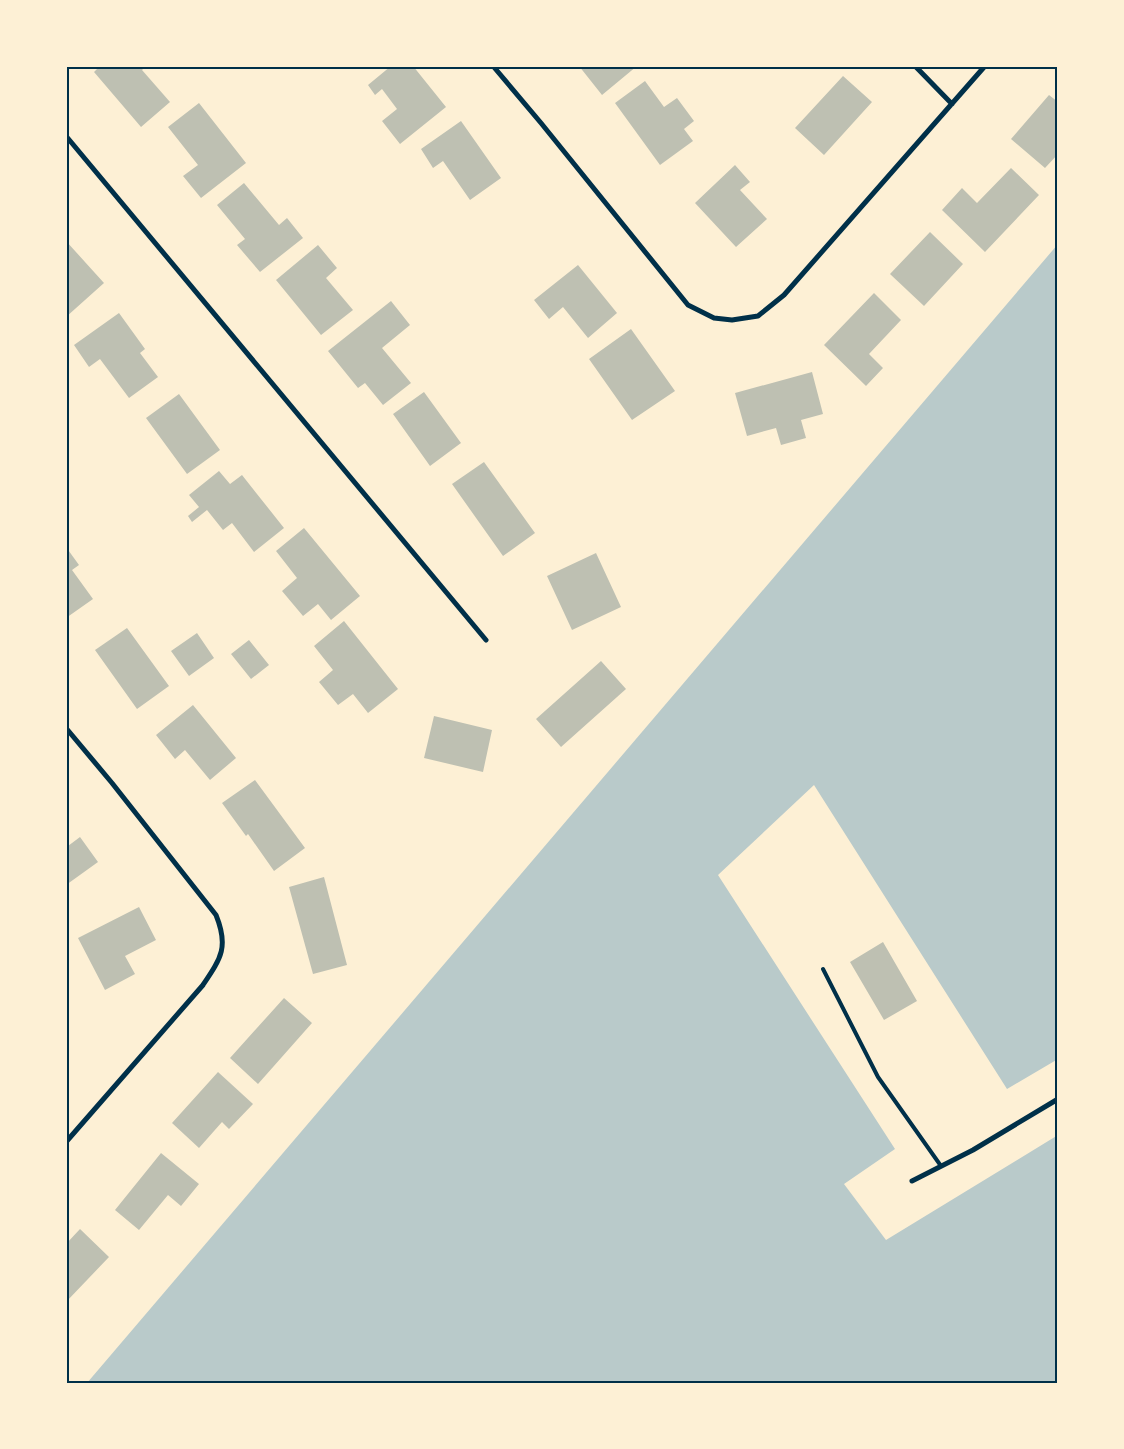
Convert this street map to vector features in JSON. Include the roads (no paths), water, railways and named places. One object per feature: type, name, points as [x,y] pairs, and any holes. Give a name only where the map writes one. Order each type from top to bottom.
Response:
[{"type":"street","points":[[493,66],[688,305],[714,318],[732,320],[758,316],[784,295],[985,66]]},
{"type":"street","points":[[915,66],[952,104]]},
{"type":"street","points":[[66,136],[486,640]]},
{"type":"street","points":[[66,728],[216,915],[222,929],[222,946],[219,960],[184,1008],[66,1142]]},
{"type":"street","points":[[912,1181],[973,1150],[1058,1099]]},
{"type":"lane","points":[[823,969],[878,1077],[941,1166]]}]
